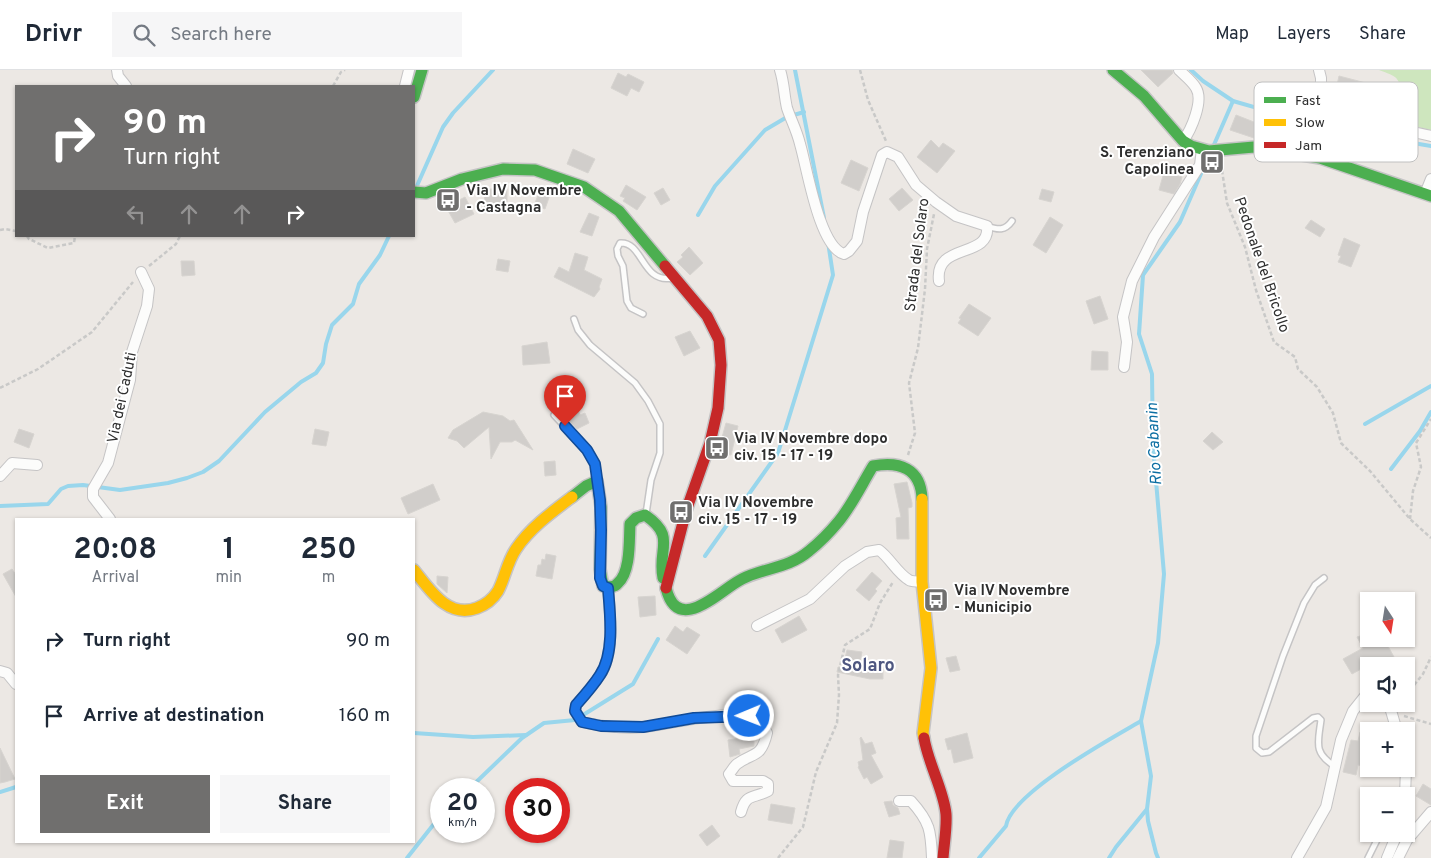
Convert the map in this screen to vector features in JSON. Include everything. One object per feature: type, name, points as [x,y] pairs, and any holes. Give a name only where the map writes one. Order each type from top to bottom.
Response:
[{"type":"main road","points":[[415,94],[422,70]]},
{"type":"main road","points":[[1113,70],[1144,96],[1183,141],[1191,146],[1218,150],[1243,146],[1254,147]]},
{"type":"main road","points":[[1332,162],[1428,195]]},
{"type":"main road","points":[[418,192],[503,169],[535,170],[584,187],[606,200],[619,211],[707,316],[720,340],[721,365],[718,408],[710,443],[686,511],[667,583],[667,594],[676,606],[684,610],[699,608],[742,579],[791,563],[819,543],[839,522],[872,466],[887,462],[910,469],[918,481],[922,494],[922,582],[931,668],[923,733],[927,755],[946,814],[943,858]]},
{"type":"main road","points":[[415,571],[447,607],[465,612],[474,610],[485,604],[496,592],[515,549],[526,535],[586,486],[597,481],[601,530],[600,578],[603,586],[608,588],[622,581],[628,561],[630,524],[636,518],[645,515],[661,527],[665,541],[661,571],[662,578],[667,583]]},
{"type":"street","points":[[117,70],[118,76],[125,85]]},
{"type":"street","points":[[406,85],[409,70]]},
{"type":"street","points":[[780,70],[787,108],[801,145],[818,217],[838,252],[844,254],[857,241],[866,200],[882,155],[887,152],[898,157],[916,185],[936,202],[956,216],[987,226],[988,232],[984,241],[975,247],[950,256],[941,265],[938,276],[939,281]]},
{"type":"street","points":[[1179,70],[1196,88],[1199,98],[1191,128],[1183,141]]},
{"type":"street","points":[[1418,133],[1431,136]]},
{"type":"street","points":[[1124,366],[1127,342],[1123,316],[1132,281],[1154,237],[1200,165],[1202,149]]},
{"type":"street","points":[[1428,195],[1431,179]]},
{"type":"street","name":"Via dei Caduti","points":[[109,518],[93,497],[93,488],[108,463],[130,380],[132,352],[147,306],[149,289],[141,272]]},
{"type":"street","points":[[0,476],[12,463],[37,465]]},
{"type":"street","points":[[757,626],[810,599],[845,566],[867,552],[879,550],[910,581],[922,582]]},
{"type":"street","points":[[608,588],[611,620],[606,662],[601,674],[576,705],[575,711],[582,722],[601,726],[643,727],[694,718],[729,716],[749,716],[759,720],[767,733],[765,743],[756,755],[736,764],[729,774],[733,781],[763,782],[768,784],[768,791],[744,801],[741,812]]},
{"type":"street","points":[[0,671],[7,673],[15,683]]},
{"type":"street","points":[[1297,858],[1326,807],[1341,740],[1353,711],[1360,702]]},
{"type":"street","points":[[899,801],[911,801],[921,812],[930,831],[932,858]]},
{"type":"street","points":[[1398,858],[1407,840],[1431,812]]},
{"type":"street","points":[[1387,858],[1394,842]]},
{"type":"lane","points":[[987,226],[1003,229],[1012,221]]},
{"type":"lane","points":[[643,314],[631,308],[627,301],[623,266],[617,249],[620,243],[625,242],[630,245],[653,274],[661,279],[675,277]]},
{"type":"lane","points":[[574,319],[578,330],[590,345],[635,383],[648,401],[660,424],[660,453],[651,480],[645,515]]},
{"type":"lane","points":[[554,415],[587,450],[595,464],[597,481]]},
{"type":"lane","points":[[1324,578],[1315,585],[1304,603],[1283,656],[1256,736],[1256,748],[1262,753],[1269,752],[1318,716],[1321,720],[1318,751],[1324,760],[1336,768]]},
{"type":"lane","points":[[1368,858],[1376,842]]},
{"type":"path","points":[[334,85],[341,72],[345,70]]},
{"type":"path","points":[[860,70],[868,100],[887,142]]},
{"type":"path","name":"Pedonale del Bricollo","points":[[1218,150],[1227,202],[1245,247],[1256,290],[1274,342],[1295,357],[1298,370],[1316,387],[1332,413],[1341,443],[1370,471],[1410,520],[1431,538]]},
{"type":"path","name":"Strada del Solaro","points":[[904,466],[914,433],[909,383],[918,348],[925,289],[927,249],[936,202]]},
{"type":"path","points":[[0,230],[15,231]]},
{"type":"path","points":[[27,237],[48,248],[74,243],[75,237]]},
{"type":"path","points":[[0,388],[38,369],[92,332],[141,272],[176,244],[180,237]]},
{"type":"path","points":[[1410,520],[1413,491],[1421,467],[1416,443],[1431,419]]},
{"type":"path","points":[[778,858],[803,827],[816,772],[837,723],[838,675],[845,645],[870,629],[880,603],[893,583],[892,564]]},
{"type":"path","points":[[1415,684],[1423,674],[1431,657]]},
{"type":"path","points":[[1398,714],[1431,724]]},
{"type":"green space","points":[[1379,70],[1431,70],[1431,130],[1418,127],[1418,82],[1399,82],[1393,76]]},
{"type":"building","points":[[1141,70],[1172,70],[1173,73],[1158,87]]},
{"type":"building","points":[[618,73],[626,77],[628,74],[644,82],[639,92],[631,88],[627,96],[611,88]]},
{"type":"building","points":[[1339,76],[1362,82],[1338,82]]},
{"type":"building","points":[[1236,115],[1254,122],[1254,138],[1230,130]]},
{"type":"building","points":[[931,140],[939,148],[943,143],[955,151],[937,173],[917,157]]},
{"type":"building","points":[[573,149],[595,159],[588,173],[567,164]]},
{"type":"building","points":[[851,160],[868,168],[859,191],[841,183]]},
{"type":"building","points":[[1164,172],[1182,177],[1174,194],[1159,190]]},
{"type":"building","points":[[626,185],[646,197],[637,210],[623,201],[625,198],[620,196]]},
{"type":"building","points":[[542,186],[552,189],[545,209],[534,205]]},
{"type":"building","points":[[663,188],[670,200],[661,205],[654,193]]},
{"type":"building","points":[[902,188],[913,200],[899,211],[889,199]]},
{"type":"building","points":[[485,189],[507,189],[507,208],[484,207]]},
{"type":"building","points":[[1042,189],[1054,192],[1051,202],[1039,199]]},
{"type":"building","points":[[465,197],[474,214],[455,223],[446,207]]},
{"type":"building","points":[[589,213],[599,217],[592,236],[580,232]]},
{"type":"building","points":[[1050,217],[1063,225],[1046,253],[1033,245]]},
{"type":"building","points":[[1311,220],[1325,229],[1320,237],[1305,228]]},
{"type":"building","points":[[1344,238],[1360,245],[1351,267],[1338,262],[1341,256],[1338,255]]},
{"type":"building","points":[[689,247],[703,263],[690,275],[677,262],[683,257],[681,255]]},
{"type":"building","points":[[575,253],[588,257],[584,270],[602,279],[600,289],[594,297],[554,277],[559,267],[569,272]]},
{"type":"building","points":[[498,259],[510,261],[508,272],[496,270]]},
{"type":"building","points":[[181,261],[194,261],[195,275],[182,276]]},
{"type":"building","points":[[1100,296],[1108,319],[1094,324],[1086,301]]},
{"type":"building","points":[[969,304],[991,318],[978,336],[958,323],[961,319],[959,318]]},
{"type":"building","points":[[690,331],[700,348],[684,356],[675,337]]},
{"type":"building","points":[[547,342],[550,363],[523,365],[522,346]]},
{"type":"building","points":[[1092,351],[1108,352],[1108,370],[1091,370]]},
{"type":"building","points":[[576,404],[580,415],[585,413],[589,423],[577,429],[563,415],[563,409]]},
{"type":"building","points":[[483,412],[503,416],[510,421],[514,420],[533,450],[515,440],[512,442],[500,442],[491,459],[489,427],[464,448],[457,441],[448,438],[453,430]]},
{"type":"building","points":[[726,423],[738,426],[731,455],[718,452]]},
{"type":"building","points":[[19,429],[34,434],[29,448],[14,442]]},
{"type":"building","points":[[315,429],[329,432],[326,446],[312,444]]},
{"type":"building","points":[[1212,432],[1223,442],[1213,450],[1203,441]]},
{"type":"building","points":[[555,461],[556,475],[545,476],[544,462]]},
{"type":"building","points":[[907,482],[912,503],[912,507],[908,508],[909,539],[897,539],[896,518],[901,517],[894,484]]},
{"type":"building","points":[[433,484],[440,500],[408,514],[401,498]]},
{"type":"building","points":[[546,554],[556,556],[552,579],[536,576],[538,565],[541,565],[542,559],[545,560]]},
{"type":"building","points":[[12,569],[15,574],[15,595],[3,574]]},
{"type":"building","points":[[872,572],[882,581],[875,589],[877,591],[869,601],[856,590]]},
{"type":"building","points":[[437,576],[448,577],[447,593],[437,584]]},
{"type":"building","points":[[655,596],[656,615],[640,617],[638,597]]},
{"type":"building","points":[[799,616],[807,630],[782,643],[775,630]]},
{"type":"building","points":[[675,626],[683,632],[687,627],[700,635],[687,654],[666,640]]},
{"type":"building","points":[[1363,648],[1389,648],[1394,657],[1360,657],[1360,670],[1352,674],[1343,659]]},
{"type":"building","points":[[847,650],[862,652],[859,667],[883,667],[883,679],[870,679],[837,672],[838,667],[843,667]]},
{"type":"building","points":[[956,656],[960,670],[950,672],[946,658]]},
{"type":"building","points":[[1360,732],[1360,765],[1358,765],[1356,775],[1343,772],[1351,740],[1358,741]]},
{"type":"building","points":[[967,733],[973,758],[954,763],[951,749],[948,750],[945,739]]},
{"type":"building","points":[[754,736],[754,746],[739,749],[740,754],[730,757],[728,740]]},
{"type":"building","points":[[861,737],[865,744],[872,742],[876,753],[871,755],[883,777],[871,784],[867,777],[864,779],[858,767],[858,762],[863,760]]},
{"type":"building","points":[[0,748],[15,779],[0,783]]},
{"type":"building","points":[[1423,784],[1431,789],[1431,805],[1416,796]]},
{"type":"building","points":[[892,801],[900,814],[889,817],[884,802]]},
{"type":"building","points":[[771,804],[795,808],[792,824],[768,820]]},
{"type":"building","points":[[712,825],[720,836],[707,846],[699,835]]},
{"type":"building","points":[[890,840],[904,842],[902,858],[887,858]]},
{"type":"waterway","points":[[416,188],[443,127],[453,113],[493,70]]},
{"type":"waterway","points":[[795,70],[824,218]]},
{"type":"waterway","points":[[1191,70],[1203,81],[1233,101],[1254,107]]},
{"type":"waterway","name":"Rio Cabanin","points":[[1213,147],[1233,101]]},
{"type":"waterway","points":[[698,215],[715,186],[765,130],[787,117],[804,112]]},
{"type":"waterway","points":[[1418,144],[1431,146]]},
{"type":"waterway","name":"Rio Cabanin","points":[[1158,858],[1148,821],[1147,809],[1151,776],[1141,721],[1158,643],[1164,574],[1153,446],[1152,374],[1139,334],[1143,275],[1180,222],[1210,153]]},
{"type":"waterway","points":[[0,506],[48,504],[61,489],[68,486],[83,485],[120,490],[168,483],[203,472],[219,461],[265,412],[301,382],[316,373],[323,363],[332,325],[353,304],[359,284],[380,255],[389,237]]},
{"type":"waterway","points":[[705,556],[778,453],[833,275],[828,242]]},
{"type":"waterway","points":[[1365,424],[1431,386]]},
{"type":"waterway","points":[[1391,469],[1420,431],[1431,412]]},
{"type":"waterway","points":[[480,778],[522,738],[544,723],[575,720],[633,684],[658,639]]},
{"type":"waterway","points":[[979,858],[1006,826],[1012,813],[1025,798],[1064,768],[1141,721]]},
{"type":"waterway","points":[[415,733],[473,737],[526,735]]},
{"type":"waterway","points":[[0,792],[15,787]]},
{"type":"waterway","points":[[1109,858],[1147,809]]},
{"type":"waterway","points":[[407,858],[430,829]]},
{"type":"traffic: fast","points":[[415,94],[422,70]]},
{"type":"traffic: fast","points":[[1113,70],[1144,96],[1183,141],[1191,146],[1209,151],[1254,147]]},
{"type":"traffic: fast","points":[[1332,162],[1431,196]]},
{"type":"traffic: fast","points":[[415,192],[426,193],[462,179],[503,169],[535,170],[584,187],[619,211],[665,266]]},
{"type":"traffic: fast","points":[[666,588],[672,602],[680,609],[690,609],[701,606],[742,579],[801,557],[821,541],[844,515],[873,466],[891,465],[907,469],[918,480],[922,499]]},
{"type":"traffic: fast","points":[[572,497],[586,486],[597,481],[601,507],[600,569],[603,586],[615,586],[622,578],[627,563],[630,524],[636,518],[645,515],[655,523],[663,537],[663,578]]},
{"type":"traffic: slow","points":[[415,571],[433,594],[449,606],[457,610],[480,607],[498,591],[510,559],[522,541],[542,521],[572,497]]},
{"type":"traffic: slow","points":[[922,499],[922,582],[931,668],[924,738]]},
{"type":"traffic: jam","points":[[665,266],[707,316],[719,340],[721,365],[718,408],[710,443],[686,511],[666,588]]},
{"type":"traffic: jam","points":[[924,738],[945,805],[946,825],[943,858]]},
{"type":"place","name":"S. Terenziano Capolinea","points":[[1212,162]]},
{"type":"place","name":"Via IV Novembre - Castagna","points":[[448,200]]},
{"type":"place","name":"Via IV Novembre dopo civ. 15 - 17 - 19","points":[[717,448]]},
{"type":"place","name":"Via IV Novembre civ. 15 - 17 - 19","points":[[681,512]]},
{"type":"place","name":"Via IV Novembre - Municipio","points":[[936,600]]},
{"type":"district","name":"Solaro","points":[[868,666]]},
{"type":"route","points":[[565,426],[587,450],[595,464],[600,500],[600,578],[603,586],[608,588],[611,620],[606,662],[601,674],[576,705],[575,711],[582,722],[601,726],[643,727],[694,718],[749,716]]}]
